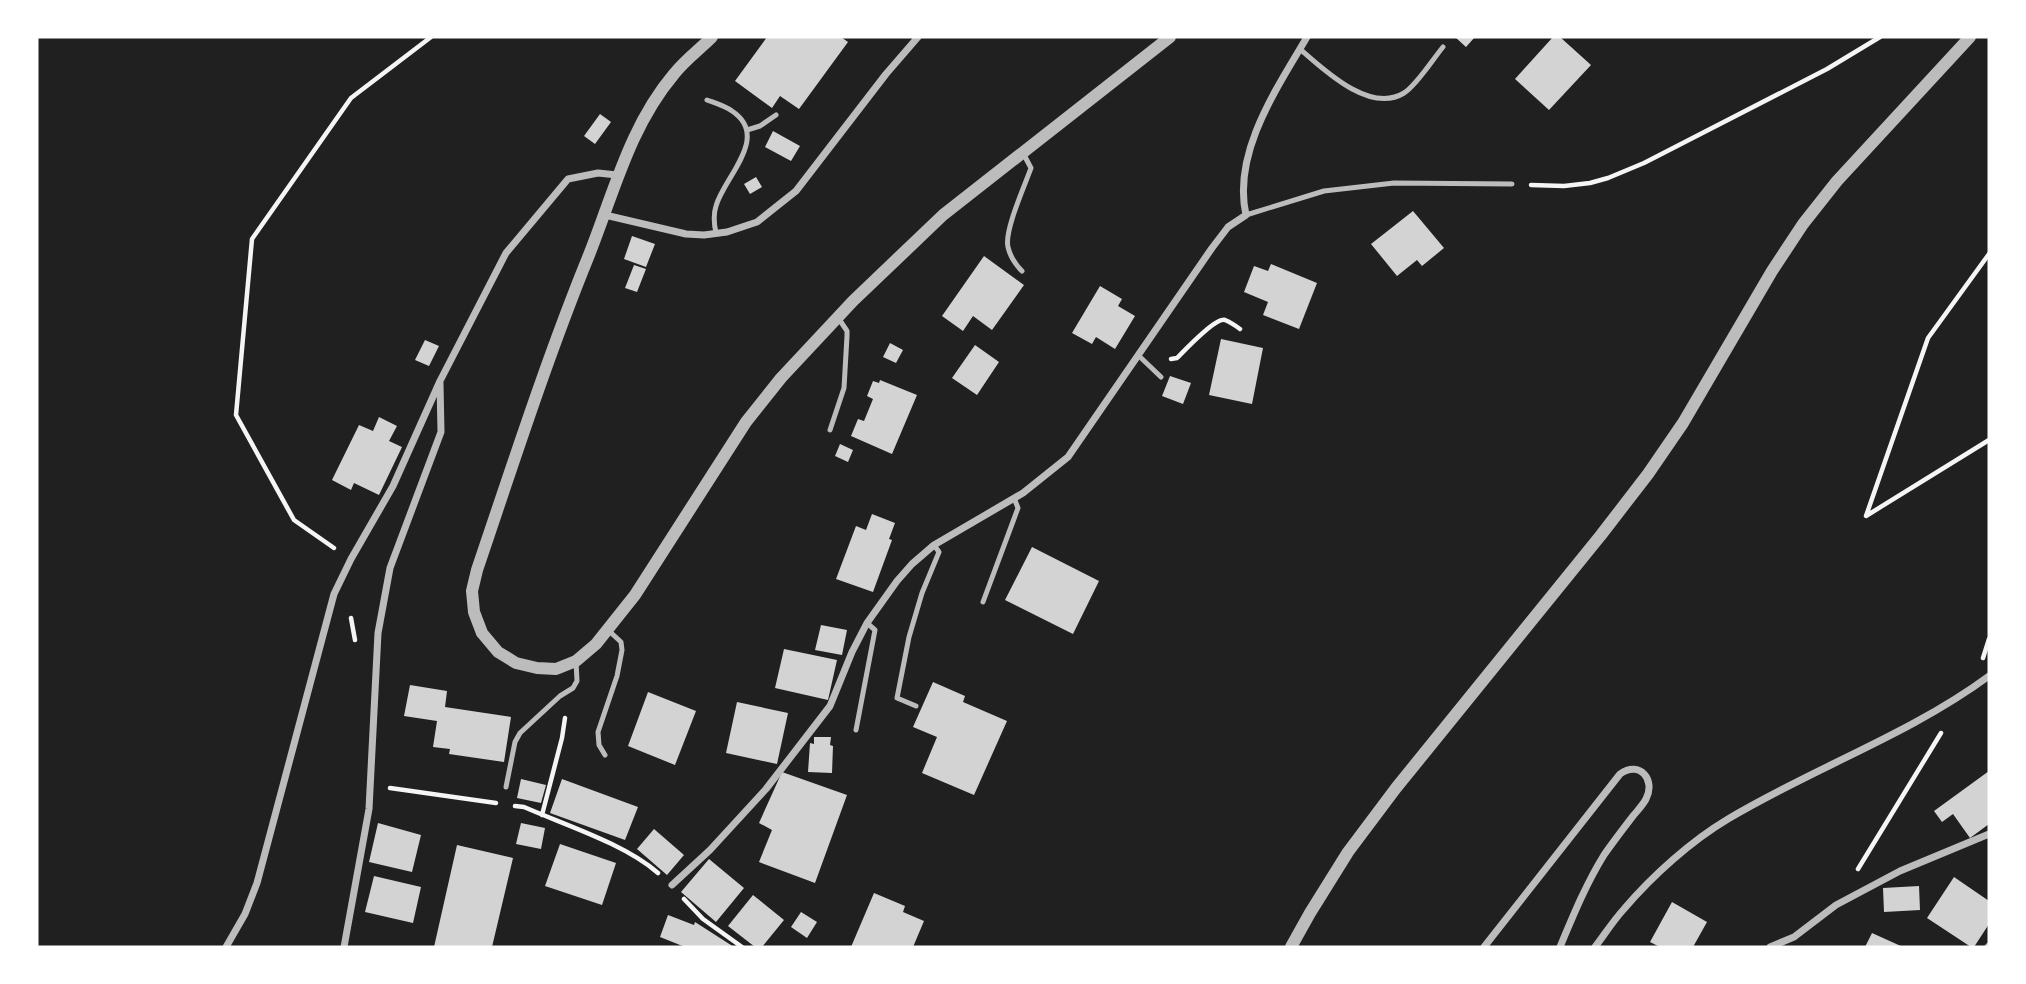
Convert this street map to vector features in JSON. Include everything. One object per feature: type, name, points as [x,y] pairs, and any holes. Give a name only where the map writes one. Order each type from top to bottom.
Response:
[{"type":"street","points":[[712,37],[675,73],[650,107],[631,142],[562,322],[481,556],[472,591],[474,612],[482,633],[498,652],[516,663],[556,669],[576,662],[596,644],[635,595],[746,422],[781,378],[838,317],[943,215],[1170,37]]},
{"type":"street","points":[[605,215],[686,234],[735,230],[757,222],[796,191],[886,74],[918,37]]},
{"type":"street","points":[[672,885],[710,850],[766,789],[830,706],[867,623],[912,564],[934,545],[1014,498],[1068,457],[1228,226],[1246,215],[1242,199],[1242,177],[1261,116],[1307,37]]},
{"type":"street","points":[[1290,947],[1348,852],[1372,820],[1648,474],[1683,423],[1772,271],[1803,224],[1836,181],[1970,37]]},
{"type":"street","points":[[226,947],[245,914],[257,883],[334,594],[393,486],[440,381],[506,253],[568,179],[597,173],[617,175]]},
{"type":"street","points":[[344,947],[369,810],[378,633],[390,568],[441,432],[440,381]]},
{"type":"street","points":[[1595,947],[1622,910],[1644,887],[1693,843],[1726,820],[1964,695],[1989,676]]},
{"type":"street","points":[[1483,947],[1612,783],[1627,769],[1640,770],[1649,785],[1647,798],[1604,855],[1560,947]]},
{"type":"street","points":[[1770,947],[1794,937],[1836,905],[1900,871],[1989,834]]},
{"type":"lane","points":[[1300,49],[1326,72],[1350,88],[1368,96],[1393,98],[1404,93],[1443,47]]},
{"type":"lane","points":[[707,100],[732,110],[747,130],[748,140],[745,153],[715,207],[716,233]]},
{"type":"lane","points":[[747,130],[760,126],[776,115]]},
{"type":"lane","points":[[1022,271],[1011,255],[1007,239],[1031,168],[1023,153]]},
{"type":"lane","points":[[1246,215],[1324,191],[1394,183],[1512,184]]},
{"type":"lane","points":[[830,430],[844,388],[847,331],[838,317]]},
{"type":"lane","points":[[1138,355],[1161,377]]},
{"type":"lane","points":[[983,602],[1018,508],[1014,498]]},
{"type":"lane","points":[[916,706],[897,698],[909,637],[922,593],[939,552],[934,545]]},
{"type":"lane","points":[[856,730],[875,630],[867,623]]},
{"type":"lane","points":[[605,755],[598,732],[617,676],[622,650],[621,642],[608,630]]},
{"type":"lane","points":[[506,787],[515,742],[520,733],[573,688],[577,681],[576,662]]},
{"type":"path","points":[[351,559],[294,520],[236,415],[252,239],[351,98],[431,37]]},
{"type":"path","points":[[1512,184],[1564,186],[1608,178],[1712,130],[1845,59],[1880,37]]},
{"type":"path","points":[[1989,254],[1928,338],[1866,516],[1989,440]]},
{"type":"path","points":[[1148,342],[1172,359],[1177,358],[1213,324],[1221,320],[1240,329]]},
{"type":"path","points":[[1964,695],[1979,668],[1989,639]]},
{"type":"path","points":[[542,815],[562,738],[568,702],[566,693]]},
{"type":"path","points":[[1857,870],[1942,730]]},
{"type":"path","points":[[371,785],[498,803]]},
{"type":"path","points":[[511,805],[524,807],[647,863],[672,885],[703,919],[743,947]]},
{"type":"shaded area","points":[[37,37],[1989,37],[1989,947],[37,947]]},
{"type":"building","points":[[767,37],[841,37],[848,42],[799,109],[780,96],[772,108],[735,81]]},
{"type":"building","points":[[1455,37],[1475,37],[1466,47]]},
{"type":"building","points":[[1553,37],[1560,37],[1591,65],[1549,110],[1515,79]]},
{"type":"building","points":[[600,114],[611,122],[595,144],[584,136]]},
{"type":"building","points":[[773,131],[800,146],[791,161],[765,147]]},
{"type":"building","points":[[756,177],[762,187],[750,194],[744,184]]},
{"type":"building","points":[[1413,211],[1444,248],[1422,266],[1417,260],[1397,276],[1371,244]]},
{"type":"building","points":[[632,236],[655,244],[646,267],[624,259]]},
{"type":"building","points":[[984,256],[1024,285],[992,330],[973,316],[963,331],[942,316]]},
{"type":"building","points":[[1271,264],[1317,283],[1299,329],[1263,315],[1268,302],[1244,292],[1254,266],[1268,271]]},
{"type":"building","points":[[634,265],[646,269],[637,292],[625,288]]},
{"type":"building","points":[[1100,286],[1122,299],[1118,306],[1135,316],[1115,349],[1096,337],[1092,344],[1072,333]]},
{"type":"building","points":[[1221,339],[1263,348],[1252,404],[1209,395]]},
{"type":"building","points":[[425,340],[439,346],[429,366],[415,360]]},
{"type":"building","points":[[890,343],[903,350],[896,363],[883,357]]},
{"type":"building","points":[[975,345],[999,362],[977,395],[952,378]]},
{"type":"building","points":[[1170,376],[1191,383],[1183,404],[1162,396]]},
{"type":"building","points":[[880,380],[917,395],[892,454],[851,436],[858,419],[864,421],[873,399],[867,396],[873,381],[879,383]]},
{"type":"building","points":[[379,417],[397,426],[389,441],[402,447],[379,495],[354,483],[351,490],[332,480],[359,425],[373,431]]},
{"type":"building","points":[[840,444],[853,450],[848,462],[835,456]]},
{"type":"building","points":[[872,514],[895,523],[889,539],[892,540],[873,592],[836,579],[856,526],[866,530]]},
{"type":"building","points":[[1032,547],[1099,581],[1073,634],[1005,600]]},
{"type":"building","points":[[821,625],[847,630],[842,655],[815,650]]},
{"type":"building","points":[[784,649],[837,660],[828,700],[775,688]]},
{"type":"building","points":[[933,682],[965,696],[963,702],[1007,721],[974,795],[922,773],[937,737],[913,727]]},
{"type":"building","points":[[410,685],[447,691],[445,707],[511,717],[504,762],[449,754],[450,749],[433,747],[437,721],[404,716]]},
{"type":"building","points":[[648,692],[696,711],[675,765],[628,746]]},
{"type":"building","points":[[737,702],[788,713],[777,764],[726,753]]},
{"type":"building","points":[[814,737],[831,737],[832,773],[808,772],[810,743],[814,744]]},
{"type":"building","points":[[1989,771],[1989,824],[1970,838],[1953,814],[1942,822],[1934,811]]},
{"type":"building","points":[[782,772],[847,795],[815,883],[759,862],[772,830],[759,823]]},
{"type":"building","points":[[521,779],[546,785],[541,803],[517,798]]},
{"type":"building","points":[[562,779],[638,807],[625,840],[550,813]]},
{"type":"building","points":[[378,823],[421,835],[412,872],[369,862]]},
{"type":"building","points":[[521,823],[545,828],[541,849],[516,844]]},
{"type":"building","points":[[654,829],[684,855],[667,875],[637,849]]},
{"type":"building","points":[[560,844],[616,863],[602,905],[545,886]]},
{"type":"building","points":[[457,845],[513,858],[492,947],[434,947]]},
{"type":"building","points":[[709,859],[744,888],[716,922],[681,892]]},
{"type":"building","points":[[374,876],[421,887],[413,923],[365,912]]},
{"type":"building","points":[[1954,877],[1989,901],[1989,924],[1974,947],[1927,918]]},
{"type":"building","points":[[1919,886],[1920,910],[1884,912],[1883,888]]},
{"type":"building","points":[[874,893],[905,906],[903,912],[924,921],[913,947],[851,947]]},
{"type":"building","points":[[753,895],[784,920],[762,947],[755,947],[728,926]]},
{"type":"building","points":[[1672,902],[1707,922],[1693,947],[1660,947],[1650,942]]},
{"type":"building","points":[[801,912],[817,922],[807,938],[791,927]]},
{"type":"building","points":[[668,915],[694,925],[695,922],[734,947],[685,947],[660,937]]},
{"type":"building","points":[[1872,933],[1903,947],[1865,947]]}]
